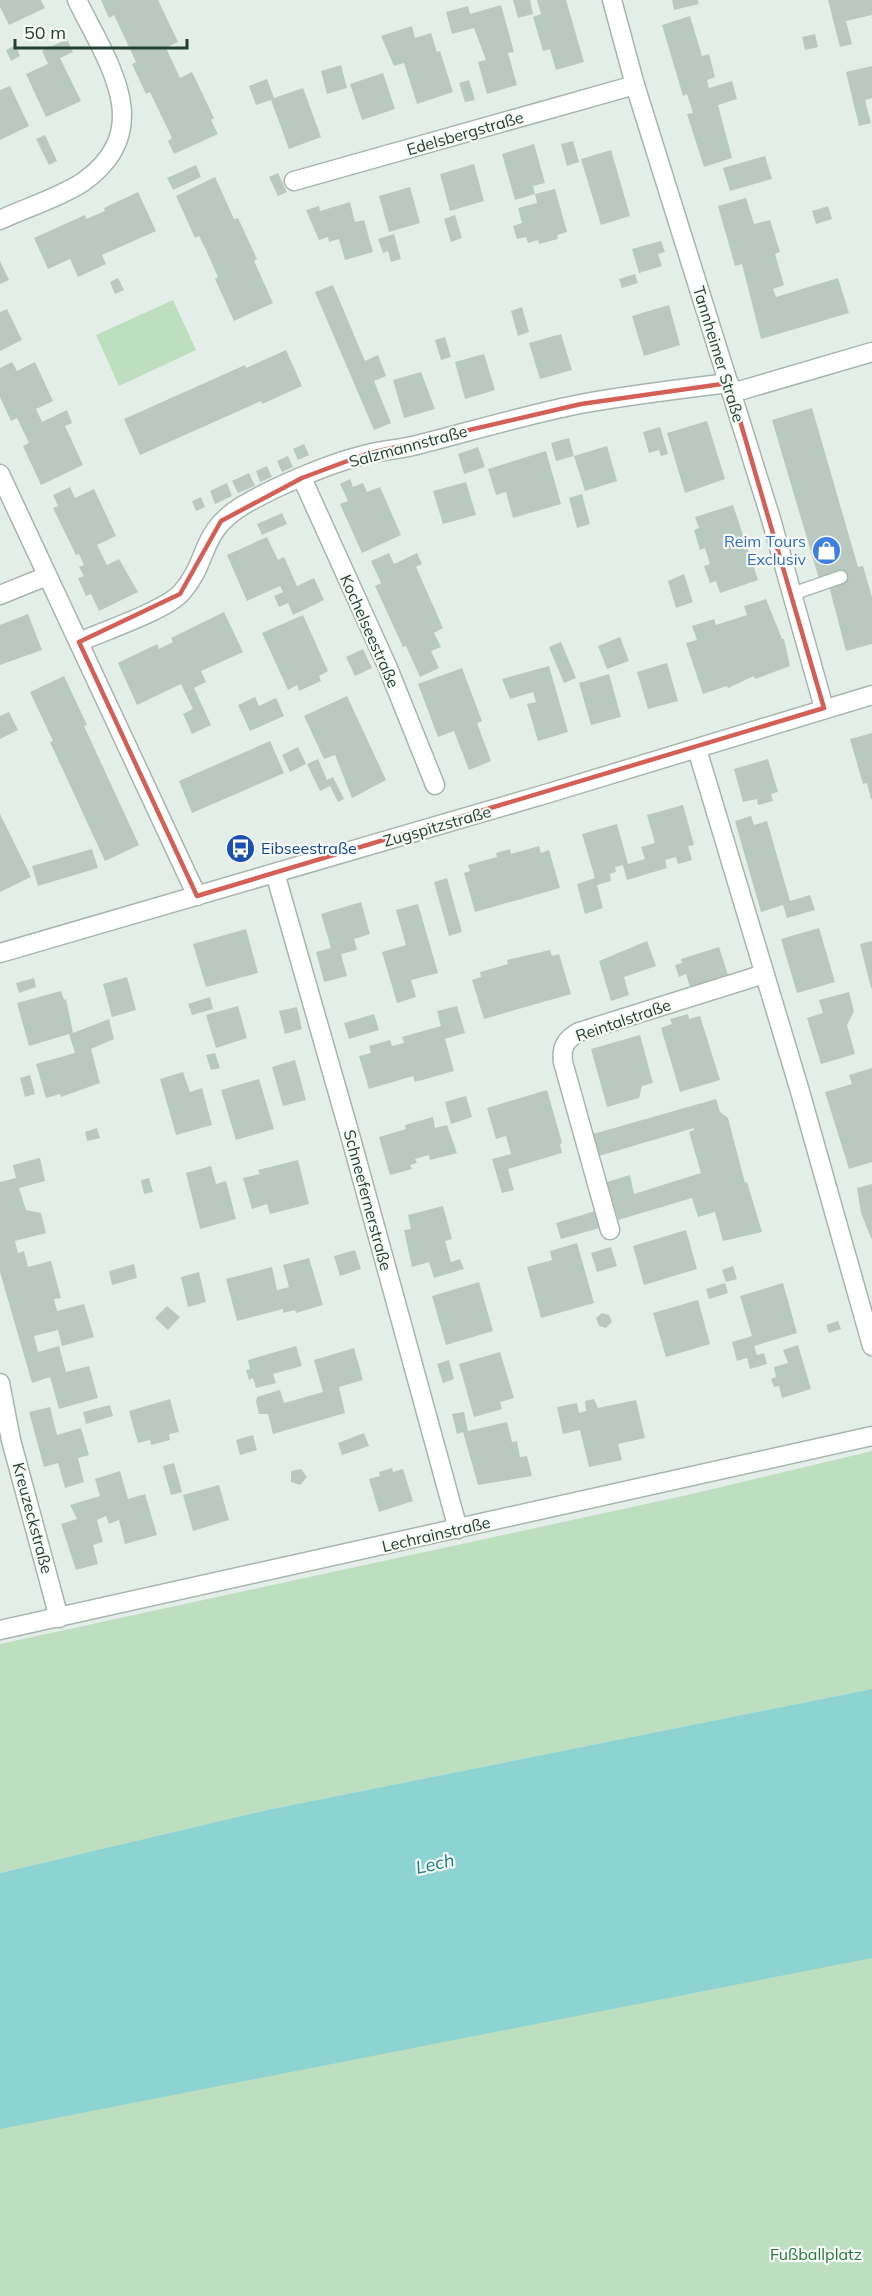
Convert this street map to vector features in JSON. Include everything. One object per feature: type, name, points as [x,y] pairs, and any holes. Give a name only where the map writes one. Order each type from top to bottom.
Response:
[{"type":"street","points":[[0,220],[82,183],[103,165],[119,140],[124,113],[118,86],[77,0]]},
{"type":"street","name":"Tannheimer Straße","points":[[612,0],[635,85],[730,388],[824,708]]},
{"type":"street","name":"Edelsbergstraße","points":[[294,181],[635,85]]},
{"type":"street","name":"Salzmannstraße","points":[[79,642],[158,608],[180,594],[196,571],[207,540],[220,521],[244,505],[302,478],[366,454],[415,445],[581,404],[730,388],[872,352]]},
{"type":"street","points":[[0,474],[197,896]]},
{"type":"street","name":"Kochelseestraße","points":[[302,478],[388,668],[435,785]]},
{"type":"street","points":[[0,595],[47,576]]},
{"type":"street","name":"Zugspitzstraße","points":[[0,953],[697,749],[872,695]]},
{"type":"street","points":[[697,749],[872,1346]]},
{"type":"street","name":"Schneefernerstraße","points":[[274,873],[357,1156],[458,1529]]},
{"type":"street","name":"Reintalstraße","points":[[610,1230],[563,1062],[564,1044],[570,1036],[579,1032],[764,974]]},
{"type":"street","name":"Kreuzeckstraße","points":[[0,1383],[10,1434],[59,1618]]},
{"type":"street","name":"Lechrainstraße","points":[[0,1630],[872,1436]]},
{"type":"lane","points":[[792,594],[841,577]]},
{"type":"highlighted area","points":[[729,383],[824,708],[197,896],[79,642],[180,594],[221,521],[302,478],[366,454],[581,404]]},
{"type":"green space","points":[[173,300],[196,350],[119,386],[96,335]]},
{"type":"green space","points":[[872,1451],[872,1689],[267,1810],[0,1873],[0,1644],[692,1494]]},
{"type":"green space","name":"Fußballplatz","points":[[872,1938],[872,2296],[0,2296],[0,2125]]},
{"type":"water","name":"Lech","points":[[872,1689],[872,1958],[0,2129],[0,1873],[267,1810]]},
{"type":"building","points":[[0,0],[41,0],[45,8],[9,25],[0,7]]},
{"type":"building","points":[[101,0],[158,0],[178,42],[166,48],[180,78],[192,72],[214,118],[211,120],[218,134],[174,154],[168,141],[172,138],[150,92],[146,94],[132,64],[136,62],[114,15],[109,18]]},
{"type":"building","points":[[513,0],[530,0],[533,14],[518,18]]},
{"type":"building","points":[[537,0],[566,0],[584,62],[556,70],[550,49],[543,51],[533,17],[541,14]]},
{"type":"building","points":[[672,0],[698,0],[699,4],[674,10]]},
{"type":"building","points":[[828,0],[872,0],[872,15],[846,21],[852,44],[840,47]]},
{"type":"building","points":[[501,5],[514,52],[508,53],[517,85],[487,94],[478,62],[486,60],[474,28],[452,34],[446,12],[468,6],[470,14]]},
{"type":"building","points":[[690,16],[702,56],[709,54],[715,77],[707,80],[709,88],[732,81],[737,99],[718,105],[732,158],[704,167],[687,114],[693,113],[687,94],[683,96],[662,25]]},
{"type":"building","points":[[412,26],[415,38],[431,33],[437,52],[440,51],[453,92],[417,104],[404,63],[394,66],[381,36]]},
{"type":"building","points":[[815,34],[818,47],[805,50],[802,37]]},
{"type":"building","points":[[67,39],[73,52],[60,58],[81,101],[46,117],[26,74],[48,64],[42,51]]},
{"type":"building","points":[[16,45],[20,56],[11,61],[6,50]]},
{"type":"building","points":[[341,65],[347,88],[327,94],[321,71]]},
{"type":"building","points":[[872,66],[872,98],[865,100],[871,123],[859,126],[846,72]]},
{"type":"building","points":[[383,73],[395,109],[362,120],[350,84]]},
{"type":"building","points":[[267,79],[274,98],[303,88],[321,137],[289,149],[271,100],[256,105],[249,86]]},
{"type":"building","points":[[469,80],[475,100],[465,102],[459,83]]},
{"type":"building","points":[[10,86],[29,126],[0,140],[0,90]]},
{"type":"building","points":[[45,135],[57,161],[49,165],[36,139]]},
{"type":"building","points":[[573,141],[579,162],[567,166],[561,144]]},
{"type":"building","points":[[534,144],[545,183],[533,186],[535,194],[515,200],[502,154]]},
{"type":"building","points":[[611,150],[630,216],[601,225],[581,159]]},
{"type":"building","points":[[765,156],[772,179],[730,191],[723,168]]},
{"type":"building","points":[[474,164],[484,201],[450,211],[440,174]]},
{"type":"building","points":[[196,165],[201,177],[173,190],[167,178]]},
{"type":"building","points":[[278,173],[287,192],[278,196],[269,177]]},
{"type":"building","points":[[215,177],[234,219],[238,218],[257,259],[254,261],[273,303],[234,321],[215,279],[218,277],[206,250],[199,236],[195,238],[176,196]]},
{"type":"building","points":[[410,187],[420,223],[389,232],[379,196]]},
{"type":"building","points":[[555,189],[567,232],[557,235],[558,239],[539,244],[538,240],[528,243],[526,237],[517,239],[513,226],[522,223],[518,208],[537,203],[535,194]]},
{"type":"building","points":[[138,192],[156,231],[102,255],[106,264],[78,277],[70,259],[48,269],[34,238],[85,215],[86,219],[105,211],[104,208]]},
{"type":"building","points":[[746,198],[754,224],[770,220],[780,252],[775,254],[784,285],[773,289],[776,297],[838,278],[849,313],[761,339],[742,264],[735,266],[718,206]]},
{"type":"building","points":[[350,202],[355,222],[364,220],[373,252],[345,260],[339,239],[329,242],[328,237],[319,240],[306,210],[319,206],[320,211]]},
{"type":"building","points":[[828,206],[832,219],[816,224],[812,211]]},
{"type":"building","points":[[455,215],[462,238],[451,242],[444,219]]},
{"type":"building","points":[[394,234],[401,259],[391,262],[388,251],[383,253],[378,239]]},
{"type":"building","points":[[661,241],[665,252],[658,254],[662,266],[639,273],[632,249]]},
{"type":"building","points":[[0,261],[9,280],[0,284]]},
{"type":"building","points":[[635,274],[638,283],[622,288],[619,279]]},
{"type":"building","points":[[118,278],[124,290],[115,294],[110,282]]},
{"type":"building","points":[[333,285],[365,361],[378,355],[386,376],[374,381],[391,423],[374,430],[315,292]]},
{"type":"building","points":[[669,305],[680,345],[644,356],[632,316]]},
{"type":"building","points":[[522,307],[529,332],[518,336],[511,311]]},
{"type":"building","points":[[7,309],[22,340],[0,351],[0,312]]},
{"type":"building","points":[[561,334],[572,370],[540,379],[529,343]]},
{"type":"building","points":[[445,337],[451,357],[441,360],[435,340]]},
{"type":"building","points":[[286,350],[302,386],[262,404],[261,401],[140,455],[124,419],[245,365],[246,368]]},
{"type":"building","points":[[484,354],[495,390],[465,399],[455,362]]},
{"type":"building","points":[[12,362],[17,371],[35,362],[53,401],[36,409],[42,422],[67,410],[72,423],[65,426],[83,465],[41,485],[23,446],[29,443],[17,418],[11,421],[0,397],[0,368]]},
{"type":"building","points":[[421,372],[435,409],[404,418],[393,380]]},
{"type":"building","points":[[812,408],[858,567],[863,566],[872,597],[872,644],[846,651],[829,586],[819,579],[772,420]]},
{"type":"building","points":[[707,421],[725,479],[685,493],[667,433]]},
{"type":"building","points":[[660,427],[668,454],[661,456],[659,450],[649,453],[643,432]]},
{"type":"building","points":[[569,438],[574,456],[556,461],[551,443]]},
{"type":"building","points":[[304,444],[309,455],[298,460],[293,449]]},
{"type":"building","points":[[607,446],[617,481],[585,491],[574,456]]},
{"type":"building","points":[[478,447],[485,467],[464,474],[458,454]]},
{"type":"building","points":[[546,451],[561,504],[513,518],[506,492],[496,495],[488,469]]},
{"type":"building","points":[[288,456],[293,467],[282,472],[277,461]]},
{"type":"building","points":[[267,466],[272,477],[260,482],[256,471]]},
{"type":"building","points":[[249,473],[255,486],[238,493],[232,481]]},
{"type":"building","points":[[350,479],[353,487],[363,483],[367,492],[380,487],[401,535],[362,553],[340,504],[348,501],[340,484]]},
{"type":"building","points":[[466,482],[476,515],[443,524],[433,491]]},
{"type":"building","points":[[227,483],[232,496],[215,504],[210,491]]},
{"type":"building","points":[[70,487],[75,498],[94,489],[116,536],[97,545],[107,565],[119,559],[138,592],[99,611],[91,594],[86,596],[78,578],[84,576],[79,567],[84,565],[79,554],[76,555],[53,508],[58,506],[53,495]]},
{"type":"building","points":[[582,494],[590,524],[577,528],[569,498]]},
{"type":"building","points":[[201,497],[205,507],[196,511],[192,501]]},
{"type":"building","points":[[733,505],[758,580],[720,593],[716,581],[710,583],[704,566],[710,564],[705,548],[700,550],[694,530],[699,528],[695,517]]},
{"type":"building","points":[[282,513],[287,524],[262,535],[257,524]]},
{"type":"building","points":[[267,537],[278,560],[284,557],[297,586],[314,578],[324,600],[293,615],[288,603],[279,607],[274,596],[283,592],[280,586],[247,601],[227,555]]},
{"type":"building","points":[[389,553],[394,564],[417,553],[422,564],[416,567],[443,628],[434,633],[441,647],[431,651],[439,668],[420,677],[406,646],[403,647],[375,586],[381,583],[371,561]]},
{"type":"building","points":[[684,574],[693,602],[676,608],[668,581]]},
{"type":"building","points":[[766,599],[782,639],[784,639],[790,666],[755,679],[754,676],[728,688],[727,686],[703,694],[686,643],[697,640],[692,626],[714,619],[716,625],[747,615],[744,606]]},
{"type":"building","points":[[224,612],[243,652],[201,671],[206,682],[194,688],[211,725],[192,734],[183,714],[193,709],[181,684],[137,705],[118,663],[157,644],[159,649],[173,642],[171,638]]},
{"type":"building","points":[[28,614],[42,650],[0,665],[0,625]]},
{"type":"building","points":[[303,615],[328,671],[319,676],[321,681],[299,691],[297,685],[288,690],[262,633]]},
{"type":"building","points":[[620,637],[629,661],[607,669],[598,646]]},
{"type":"building","points":[[561,642],[576,678],[564,683],[549,647]]},
{"type":"building","points":[[363,649],[372,668],[355,676],[346,657]]},
{"type":"building","points":[[667,663],[678,701],[648,709],[637,672]]},
{"type":"building","points":[[549,666],[568,732],[538,741],[527,704],[536,702],[533,692],[510,699],[502,679]]},
{"type":"building","points":[[462,668],[482,721],[477,723],[491,761],[469,770],[454,731],[438,737],[418,684]]},
{"type":"building","points":[[609,674],[621,717],[591,725],[579,683]]},
{"type":"building","points":[[64,676],[87,725],[84,726],[139,845],[105,861],[50,742],[53,741],[30,692]]},
{"type":"building","points":[[347,696],[386,780],[352,798],[335,755],[324,759],[304,716]]},
{"type":"building","points":[[255,697],[259,706],[276,698],[284,716],[250,731],[238,705]]},
{"type":"building","points":[[9,712],[18,730],[0,739],[0,716]]},
{"type":"building","points":[[872,733],[871,799],[867,783],[863,784],[850,739]]},
{"type":"building","points":[[270,741],[284,773],[192,813],[179,781]]},
{"type":"building","points":[[298,747],[306,764],[290,772],[282,755]]},
{"type":"building","points":[[318,759],[327,780],[333,777],[344,799],[338,802],[330,786],[320,791],[307,764]]},
{"type":"building","points":[[768,759],[778,792],[771,794],[773,801],[758,805],[757,799],[743,802],[734,769]]},
{"type":"building","points":[[683,805],[694,845],[688,846],[692,860],[678,864],[676,857],[665,860],[667,868],[627,880],[623,865],[615,867],[616,872],[610,874],[611,881],[597,885],[603,908],[585,914],[577,884],[595,878],[582,834],[617,824],[628,864],[645,859],[641,847],[655,843],[647,815]]},
{"type":"building","points":[[0,814],[31,877],[0,892]]},
{"type":"building","points":[[751,816],[754,825],[767,821],[790,901],[810,895],[815,910],[787,918],[783,905],[761,912],[735,821]]},
{"type":"building","points":[[539,846],[541,853],[549,850],[560,888],[475,912],[464,873],[470,871],[468,865],[497,857],[496,853],[510,849],[511,854]]},
{"type":"building","points":[[92,849],[98,868],[38,886],[32,866]]},
{"type":"building","points":[[447,878],[462,932],[449,936],[434,882]]},
{"type":"building","points":[[361,902],[370,934],[354,939],[357,950],[341,954],[347,976],[324,982],[316,952],[331,948],[321,914]]},
{"type":"building","points":[[418,904],[438,973],[411,980],[416,997],[397,1003],[382,952],[406,945],[396,910]]},
{"type":"building","points":[[819,928],[835,982],[797,993],[781,939]]},
{"type":"building","points":[[246,929],[258,973],[206,987],[193,944]]},
{"type":"building","points":[[647,941],[656,966],[624,977],[629,995],[611,1001],[599,961]]},
{"type":"building","points":[[872,941],[872,988],[871,988],[860,944]]},
{"type":"building","points":[[719,947],[728,975],[690,987],[686,974],[679,977],[675,965],[682,963],[681,959]]},
{"type":"building","points":[[550,950],[552,956],[559,954],[571,994],[484,1019],[472,980],[481,977],[480,972],[508,964],[507,960]]},
{"type":"building","points":[[127,977],[136,1010],[112,1017],[103,984]]},
{"type":"building","points":[[34,978],[36,987],[19,993],[16,983]]},
{"type":"building","points":[[61,991],[64,1000],[66,999],[73,1033],[109,1019],[114,1039],[91,1049],[100,1083],[61,1097],[60,1094],[46,1098],[36,1064],[75,1053],[69,1034],[29,1046],[17,1003]]},
{"type":"building","points":[[849,992],[854,1011],[847,1025],[855,1054],[821,1064],[807,1018],[823,1013],[819,1000]]},
{"type":"building","points":[[210,997],[213,1009],[192,1015],[188,1004]]},
{"type":"building","points":[[238,1006],[247,1038],[216,1048],[206,1015]]},
{"type":"building","points":[[457,1006],[465,1033],[445,1039],[454,1071],[415,1082],[413,1076],[369,1089],[359,1056],[371,1053],[369,1046],[390,1040],[392,1046],[404,1043],[402,1037],[441,1026],[437,1011]]},
{"type":"building","points":[[297,1007],[302,1029],[285,1034],[279,1011]]},
{"type":"building","points":[[374,1014],[379,1030],[349,1039],[344,1023]]},
{"type":"building","points":[[688,1014],[689,1019],[700,1016],[720,1080],[680,1092],[661,1028],[672,1024],[670,1019]]},
{"type":"building","points":[[640,1035],[653,1083],[642,1086],[639,1098],[607,1107],[591,1049]]},
{"type":"building","points":[[215,1053],[220,1068],[211,1070],[206,1055]]},
{"type":"building","points":[[295,1060],[306,1100],[283,1106],[272,1067]]},
{"type":"building","points":[[872,1068],[872,1162],[849,1169],[825,1092],[852,1084],[849,1075]]},
{"type":"building","points":[[183,1072],[190,1092],[202,1088],[212,1125],[176,1135],[160,1079]]},
{"type":"building","points":[[30,1075],[35,1094],[25,1097],[20,1078]]},
{"type":"building","points":[[259,1079],[274,1129],[236,1140],[221,1090]]},
{"type":"building","points":[[547,1090],[562,1143],[560,1144],[562,1153],[508,1169],[514,1190],[502,1193],[492,1159],[511,1154],[506,1136],[496,1139],[487,1108]]},
{"type":"building","points":[[466,1096],[472,1117],[451,1124],[445,1102]]},
{"type":"building","points":[[716,1099],[720,1112],[728,1118],[745,1183],[747,1182],[762,1232],[723,1241],[715,1212],[698,1217],[692,1198],[618,1220],[607,1182],[630,1175],[634,1194],[701,1173],[689,1132],[694,1128],[599,1156],[593,1134]]},
{"type":"building","points":[[433,1117],[435,1128],[447,1125],[457,1153],[430,1160],[429,1155],[415,1159],[417,1163],[410,1165],[412,1169],[390,1175],[379,1137],[406,1129],[405,1125]]},
{"type":"building","points":[[97,1128],[100,1138],[87,1141],[85,1132]]},
{"type":"building","points":[[40,1158],[45,1181],[19,1188],[26,1210],[41,1213],[46,1233],[15,1241],[18,1253],[24,1251],[28,1267],[51,1261],[61,1298],[54,1299],[57,1311],[84,1304],[94,1337],[62,1346],[58,1330],[34,1336],[38,1352],[59,1346],[66,1372],[89,1366],[98,1398],[59,1409],[50,1377],[32,1383],[0,1272],[0,1182],[16,1178],[13,1165]]},
{"type":"building","points":[[298,1160],[309,1204],[270,1214],[267,1204],[252,1209],[243,1178],[260,1174],[258,1170]]},
{"type":"building","points":[[211,1166],[216,1184],[226,1181],[236,1219],[200,1229],[186,1173]]},
{"type":"building","points":[[149,1178],[153,1192],[144,1194],[141,1180]]},
{"type":"building","points":[[872,1184],[871,1238],[861,1213],[857,1188]]},
{"type":"building","points":[[443,1206],[452,1239],[445,1241],[451,1262],[460,1259],[464,1269],[434,1278],[429,1262],[412,1267],[404,1230],[411,1229],[408,1215]]},
{"type":"building","points":[[598,1210],[603,1227],[561,1239],[556,1223]]},
{"type":"building","points":[[686,1230],[697,1269],[644,1285],[633,1246]]},
{"type":"building","points":[[577,1243],[594,1303],[541,1318],[527,1267],[552,1260],[550,1251]]},
{"type":"building","points":[[611,1247],[617,1266],[597,1272],[591,1253]]},
{"type":"building","points":[[355,1250],[361,1269],[340,1276],[334,1256]]},
{"type":"building","points":[[309,1258],[323,1305],[296,1313],[295,1310],[283,1313],[283,1309],[237,1321],[226,1279],[272,1267],[277,1290],[289,1287],[283,1265]]},
{"type":"building","points":[[134,1264],[137,1278],[112,1285],[109,1271]]},
{"type":"building","points":[[733,1266],[737,1279],[726,1282],[722,1270]]},
{"type":"building","points":[[199,1272],[206,1302],[188,1307],[181,1277]]},
{"type":"building","points":[[479,1282],[493,1331],[446,1345],[432,1296]]},
{"type":"building","points":[[725,1283],[728,1293],[709,1299],[706,1289]]},
{"type":"building","points":[[783,1283],[797,1333],[754,1346],[757,1355],[764,1353],[767,1364],[750,1369],[747,1358],[737,1361],[732,1342],[752,1336],[740,1296]]},
{"type":"building","points":[[698,1300],[710,1344],[666,1357],[653,1313]]},
{"type":"building","points":[[167,1306],[180,1317],[168,1330],[155,1318]]},
{"type":"building","points":[[602,1313],[609,1315],[612,1322],[606,1328],[599,1326],[596,1318]]},
{"type":"building","points":[[838,1321],[841,1329],[829,1333],[826,1325]]},
{"type":"building","points":[[798,1345],[811,1389],[782,1398],[779,1386],[774,1387],[771,1379],[776,1377],[774,1367],[788,1363],[783,1350]]},
{"type":"building","points":[[296,1346],[302,1366],[273,1374],[276,1383],[256,1388],[253,1378],[249,1380],[246,1370],[250,1369],[248,1360]]},
{"type":"building","points":[[354,1348],[363,1380],[339,1387],[345,1413],[273,1434],[268,1414],[259,1414],[257,1397],[280,1390],[284,1403],[323,1392],[314,1360]]},
{"type":"building","points":[[500,1352],[514,1398],[500,1402],[502,1409],[474,1417],[459,1364]]},
{"type":"building","points":[[449,1360],[454,1379],[443,1383],[437,1364]]},
{"type":"building","points":[[170,1399],[179,1432],[169,1434],[170,1440],[151,1445],[150,1440],[138,1443],[129,1411]]},
{"type":"building","points":[[594,1399],[598,1408],[636,1400],[645,1438],[618,1444],[622,1460],[589,1467],[580,1430],[563,1434],[557,1407],[577,1403],[579,1413],[586,1411],[585,1401]]},
{"type":"building","points":[[110,1405],[113,1416],[86,1424],[83,1412]]},
{"type":"building","points":[[50,1407],[57,1435],[81,1428],[89,1455],[78,1458],[84,1482],[65,1488],[58,1463],[44,1467],[29,1412]]},
{"type":"building","points":[[464,1412],[468,1431],[507,1422],[512,1442],[517,1441],[520,1457],[527,1456],[532,1476],[478,1485],[463,1432],[457,1434],[452,1414]]},
{"type":"building","points":[[364,1433],[369,1446],[342,1455],[338,1443]]},
{"type":"building","points":[[253,1435],[257,1450],[240,1455],[236,1440]]},
{"type":"building","points":[[174,1463],[182,1492],[171,1495],[163,1466]]},
{"type":"building","points":[[392,1468],[393,1472],[403,1469],[413,1501],[379,1512],[369,1479],[380,1476],[379,1472]]},
{"type":"building","points":[[301,1469],[307,1477],[300,1485],[291,1482],[291,1471]]},
{"type":"building","points":[[120,1471],[128,1499],[145,1494],[157,1535],[125,1544],[119,1520],[109,1524],[106,1516],[97,1520],[103,1542],[93,1545],[98,1564],[76,1570],[61,1524],[77,1519],[70,1505],[100,1496],[95,1479]]},
{"type":"building","points":[[219,1485],[229,1520],[193,1531],[183,1495]]},
{"type":"place","name":"Reim Tours Exclusiv","points":[[827,550]]},
{"type":"place","name":"Eibseestraße","points":[[240,848]]}]
